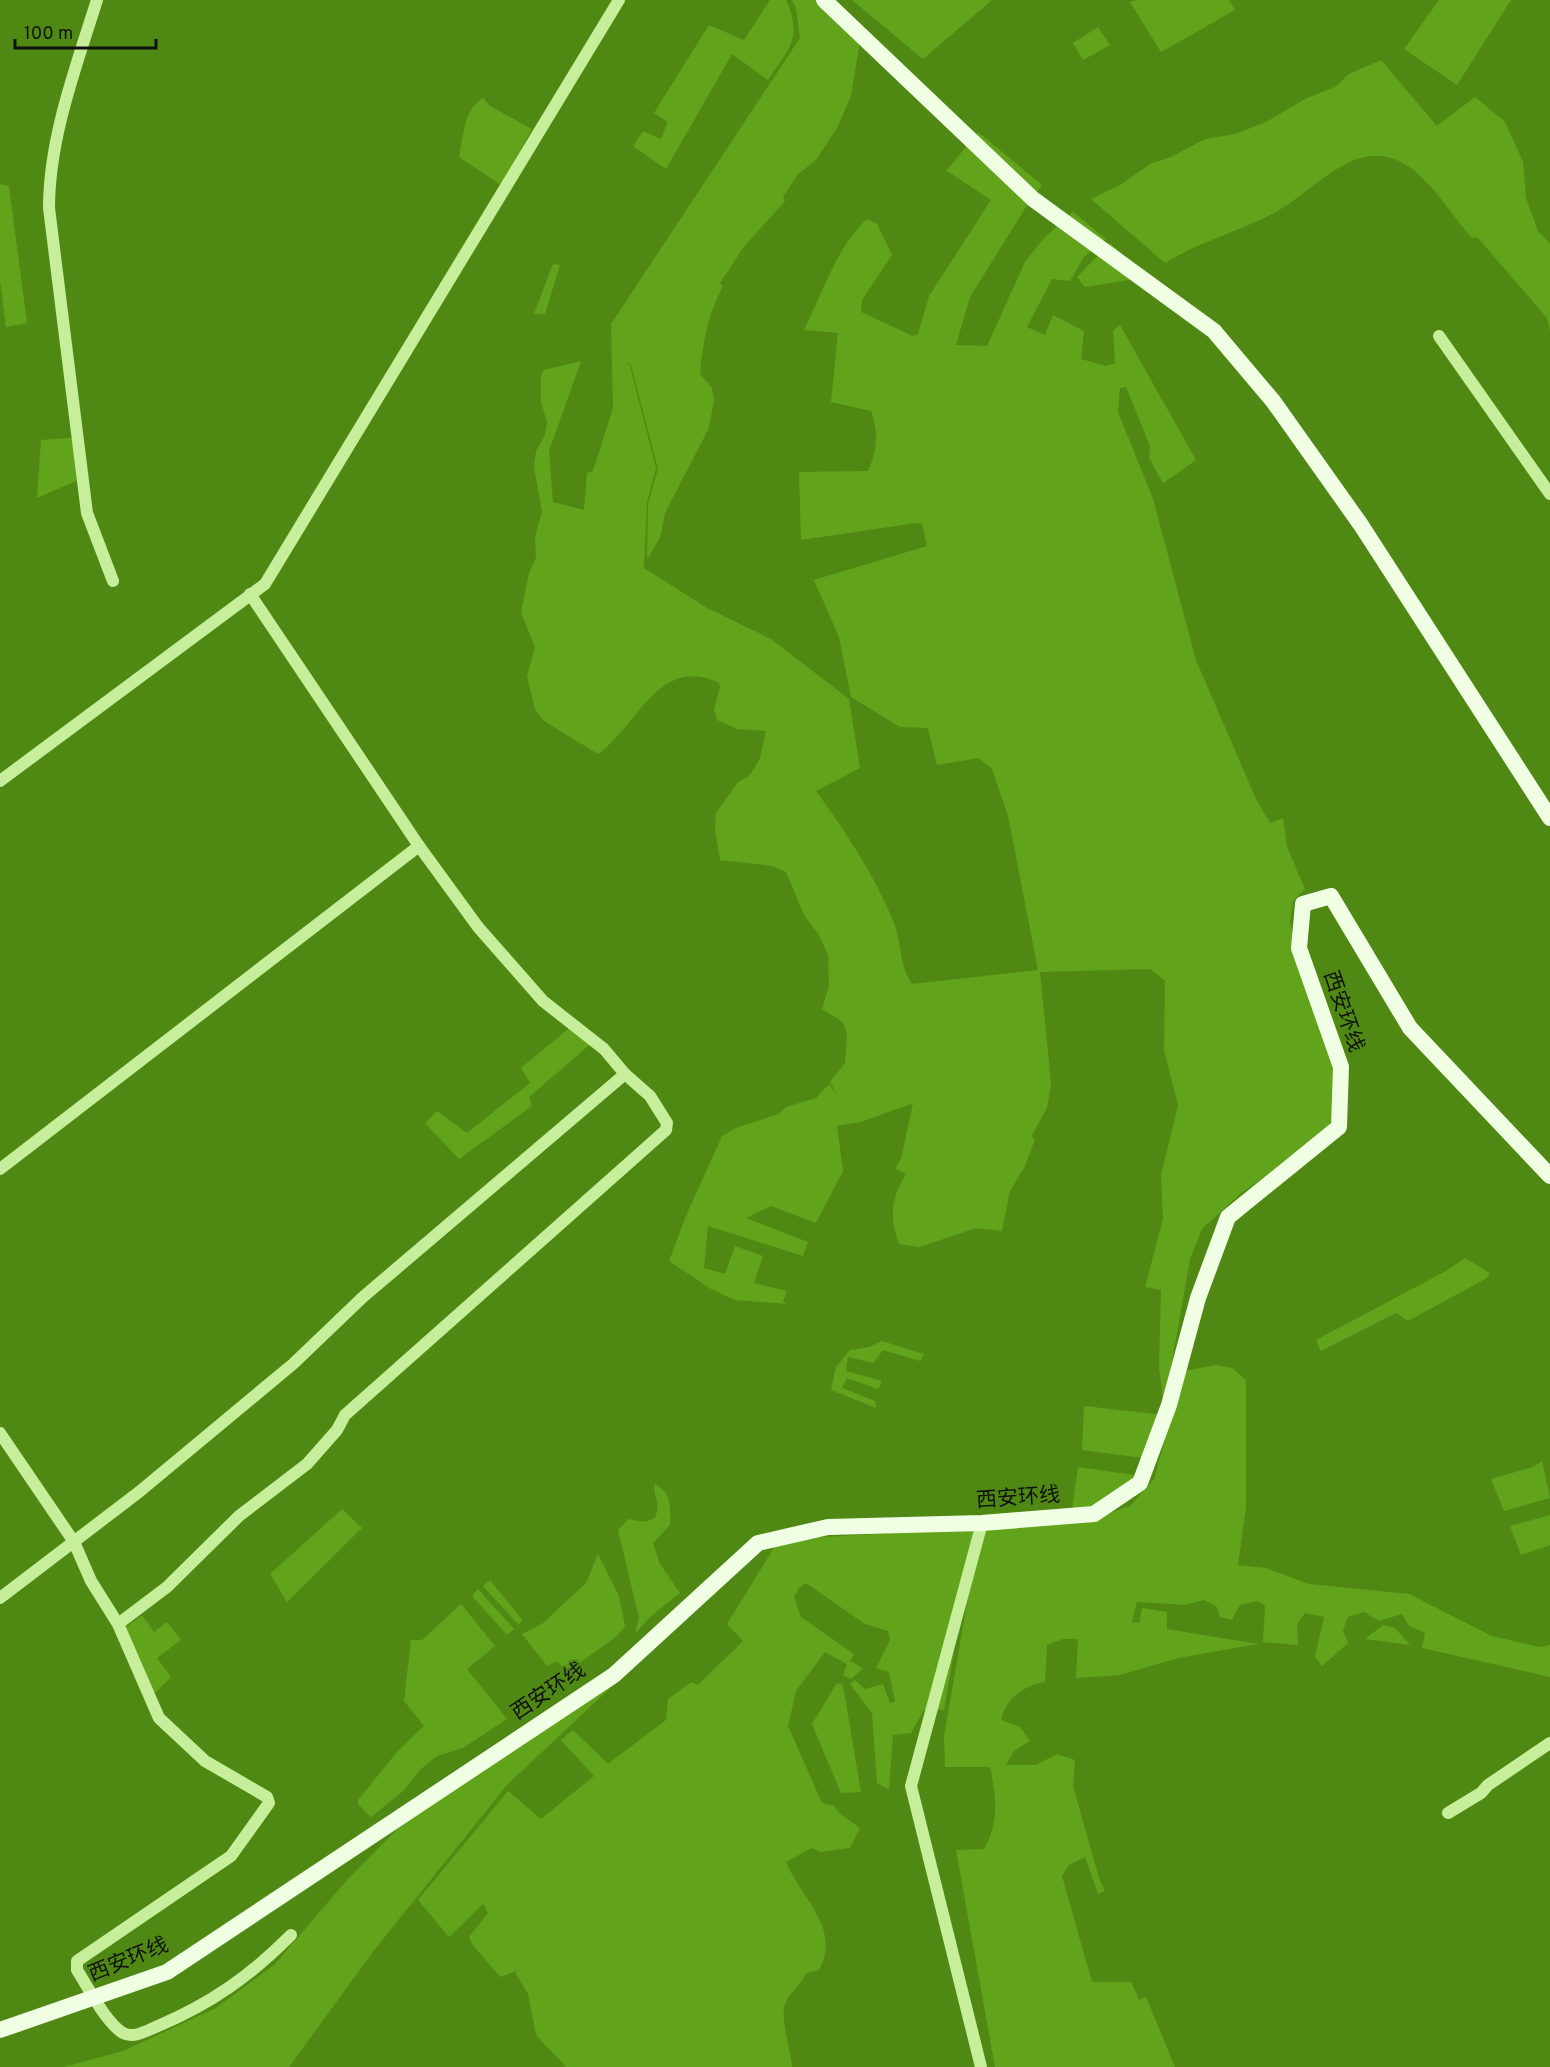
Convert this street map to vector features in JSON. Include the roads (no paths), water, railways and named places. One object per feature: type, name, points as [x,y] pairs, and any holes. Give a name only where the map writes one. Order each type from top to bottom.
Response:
[{"type":"main road","points":[[824,0],[1032,199],[1214,332],[1273,401],[1361,525],[1550,818]]},
{"type":"main road","name":"西安环线","points":[[0,2030],[167,1972],[614,1675],[758,1543],[828,1527],[982,1523],[1094,1514],[1140,1483],[1169,1405],[1198,1298],[1228,1217],[1339,1127],[1341,1067],[1299,948],[1303,904],[1331,896],[1410,1028],[1550,1176]]},
{"type":"street","points":[[97,0],[70,85],[49,181],[49,208],[87,513],[113,581]]},
{"type":"street","points":[[0,781],[265,584],[619,0]]},
{"type":"street","points":[[1439,336],[1550,494]]},
{"type":"street","points":[[118,1624],[167,1587],[239,1515],[307,1464],[345,1415],[666,1130],[667,1123],[650,1096],[604,1049],[543,1001],[478,927],[419,846],[250,594]]},
{"type":"street","points":[[0,1169],[419,846]]},
{"type":"street","points":[[0,1598],[139,1492],[293,1364],[363,1297],[626,1074]]},
{"type":"street","points":[[0,1433],[74,1542],[91,1581],[118,1624],[159,1718],[206,1761],[267,1797],[269,1803],[231,1856],[77,1961],[77,1970],[114,2026],[126,2035],[139,2034],[193,2011],[238,1984],[291,1935]]},
{"type":"street","points":[[981,2067],[911,1786],[982,1523]]},
{"type":"street","points":[[1448,1813],[1481,1793],[1488,1785],[1550,1743]]}]
